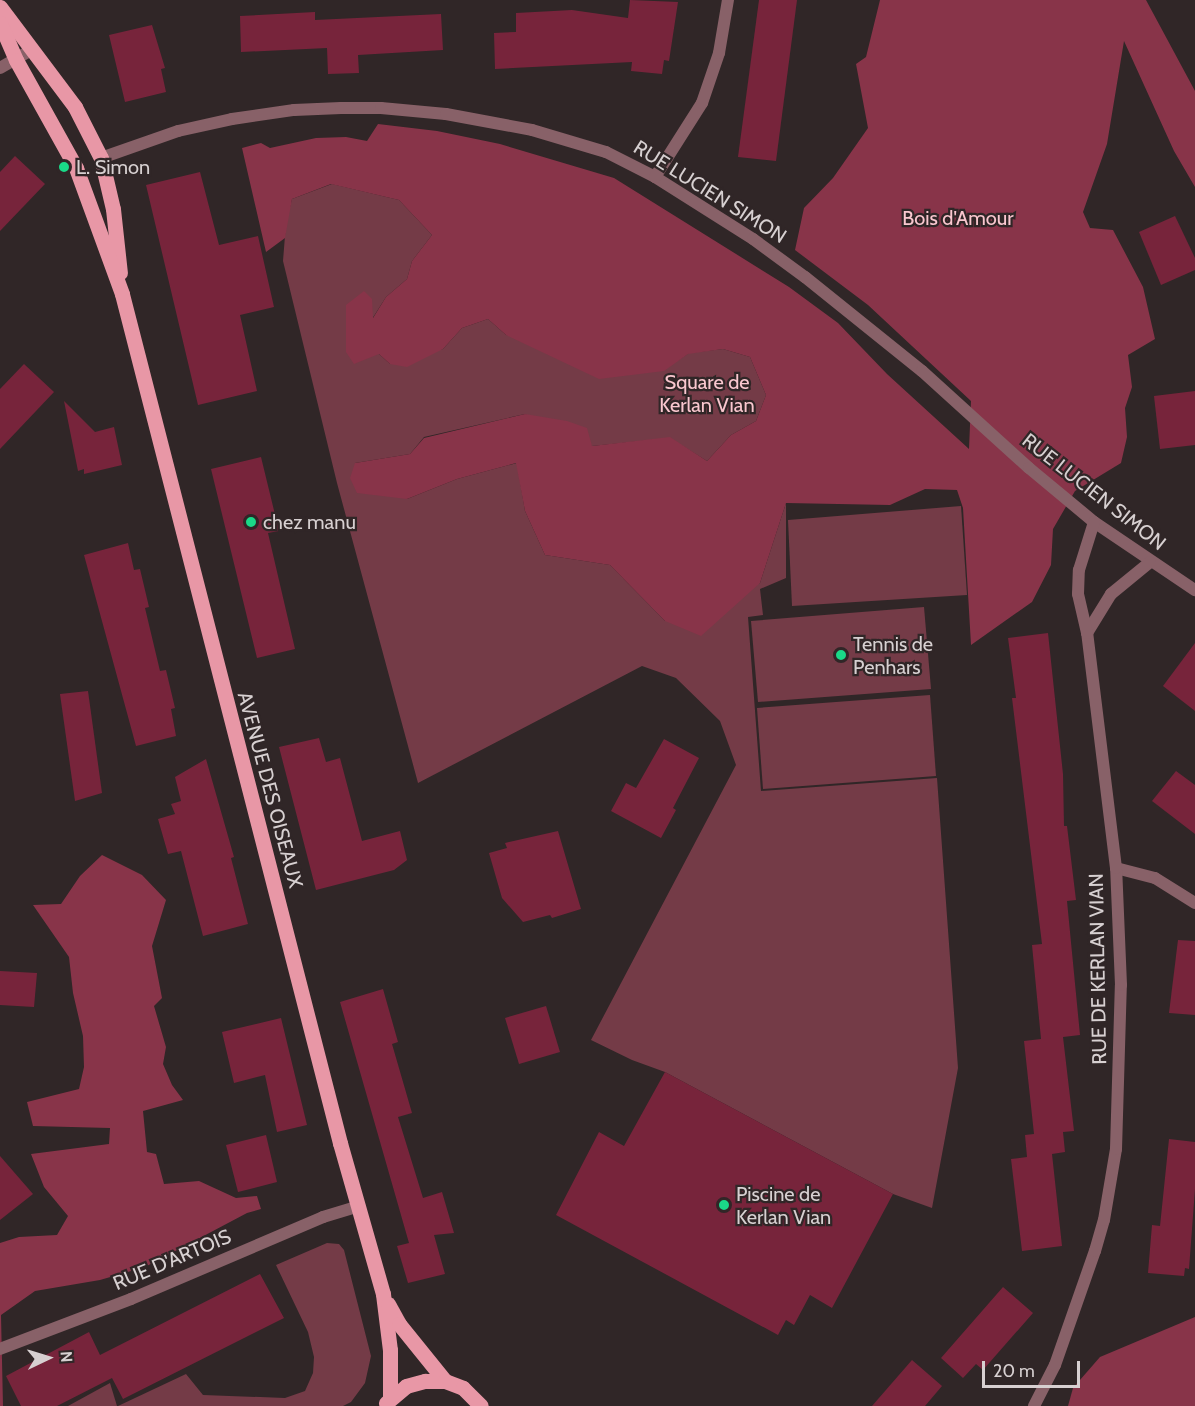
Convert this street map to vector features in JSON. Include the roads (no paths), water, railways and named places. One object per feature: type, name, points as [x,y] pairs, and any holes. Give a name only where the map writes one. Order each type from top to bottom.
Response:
[{"type":"main road","name":"AVENUE DES OISEAUX","points":[[0,7],[75,107],[101,158],[113,209],[122,294]]},
{"type":"main road","name":"AVENUE DES OISEAUX","points":[[0,23],[16,60],[76,168],[122,294],[256,820],[383,1294],[390,1350],[387,1402]]},
{"type":"main road","name":"AVENUE DES OISEAUX","points":[[383,1294],[399,1324],[445,1381]]},
{"type":"main road","points":[[387,1402],[406,1386],[425,1381],[445,1381],[462,1388],[481,1406]]},
{"type":"street","points":[[655,177],[702,103],[719,53],[728,0]]},
{"type":"street","points":[[0,68],[33,49]]},
{"type":"street","name":"RUE LUCIEN SIMON","points":[[101,158],[178,131],[261,114],[294,110],[381,108],[446,114],[532,130],[606,152],[655,177],[753,239],[847,309],[922,371],[1029,468],[1095,522],[1195,590]]},
{"type":"street","name":"RUE DE KERLAN VIAN","points":[[1034,1406],[1055,1365],[1095,1251],[1111,1188],[1116,1149],[1121,1047],[1121,985],[1116,868],[1087,633],[1078,594],[1079,570],[1095,522]]},
{"type":"street","points":[[1087,633],[1111,594],[1150,561]]},
{"type":"street","points":[[1116,868],[1155,878],[1195,903]]},
{"type":"street","name":"RUE D'ARTOIS","points":[[0,1349],[131,1299],[323,1217],[359,1206]]},
{"type":"place","name":"L. Simon","points":[[64,167]]},
{"type":"place","name":"chez manu","points":[[251,522]]},
{"type":"place","name":"Tennis de Penhars","points":[[841,655]]},
{"type":"place","name":"Piscine de Kerlan Vian","points":[[724,1205]]},
{"type":"park label","name":"Bois d'Amour","points":[[958,218]]},
{"type":"park label","name":"Square de Kerlan Vian","points":[[707,394]]}]
